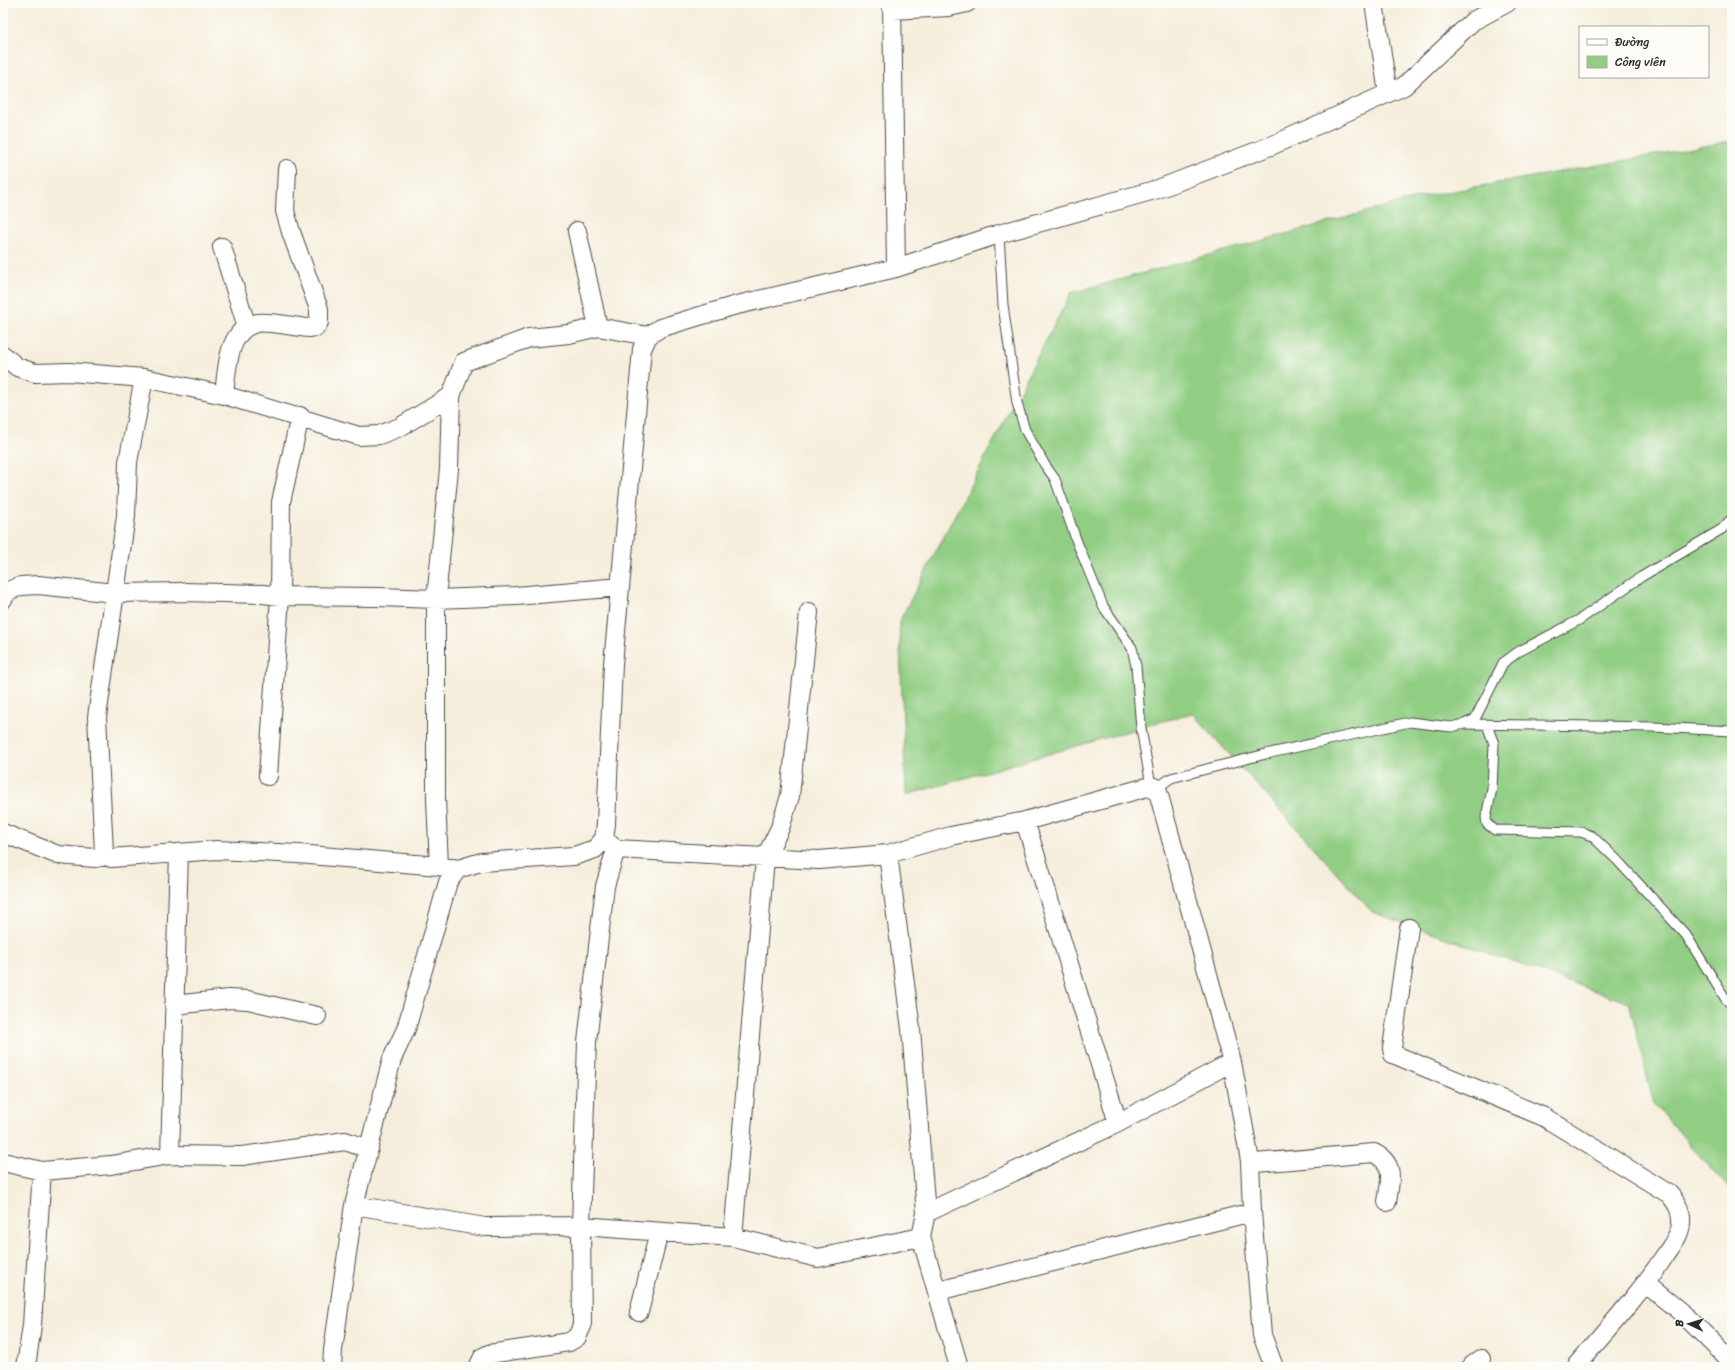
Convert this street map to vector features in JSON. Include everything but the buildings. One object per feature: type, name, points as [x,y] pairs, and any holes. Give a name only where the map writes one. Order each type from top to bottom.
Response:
[{"type":"street","points":[[896,268],[892,6],[948,7],[967,3]]},
{"type":"street","points":[[1374,3],[1388,93]]},
{"type":"street","points":[[478,1367],[483,1357],[489,1354],[569,1342],[577,1337],[582,1326],[583,1313],[580,1226],[588,1042],[610,844],[606,824],[613,664],[642,349],[648,336],[660,328],[734,306],[896,268],[999,234],[1158,190],[1274,144],[1404,86],[1474,20],[1507,3]]},
{"type":"street","points":[[224,395],[233,342],[240,331],[258,323],[309,328],[316,327],[319,322],[319,309],[291,232],[285,211],[287,169]]},
{"type":"street","points":[[576,231],[598,327]]},
{"type":"street","points":[[222,247],[247,327]]},
{"type":"street","points":[[439,866],[436,799],[436,599],[449,470],[451,396],[464,362],[529,338],[569,334],[598,327],[648,336]]},
{"type":"street","points":[[3,355],[17,367],[35,373],[69,372],[144,378],[224,395],[300,416],[359,436],[379,435],[400,427],[451,396]]},
{"type":"street","points":[[106,856],[104,852],[98,717],[126,516],[128,462],[144,378]]},
{"type":"street","points":[[268,776],[280,596],[281,502],[300,416]]},
{"type":"street","points":[[3,599],[8,591],[20,586],[38,585],[115,593],[184,592],[263,594],[280,596],[436,599],[516,596],[620,587]]},
{"type":"street","points":[[733,1237],[765,858],[780,828],[790,796],[809,612]]},
{"type":"street","points":[[3,832],[58,855],[95,858],[106,856],[111,858],[217,850],[290,854],[439,866],[458,869],[481,862],[574,856],[610,844],[765,858],[819,860],[888,854],[951,836],[1025,821],[1154,787],[1232,1062],[1250,1161],[1252,1212],[1262,1335],[1274,1367]]},
{"type":"street","points":[[1025,821],[1118,1123]]},
{"type":"street","points":[[170,1155],[180,853]]},
{"type":"street","points":[[888,854],[911,1029],[926,1213],[921,1237],[938,1290],[959,1367]]},
{"type":"street","points":[[332,1367],[333,1350],[354,1204],[392,1059],[406,1029],[448,882],[458,869]]},
{"type":"street","points":[[1409,928],[1392,1052],[1397,1056],[1544,1117],[1669,1194],[1677,1202],[1680,1211],[1681,1225],[1678,1235],[1646,1284],[1575,1367]]},
{"type":"street","points":[[174,1006],[229,999],[242,1000],[317,1016]]},
{"type":"street","points":[[926,1213],[1118,1123],[1232,1062]]},
{"type":"street","points":[[3,1162],[42,1171],[111,1165],[170,1155],[242,1156],[345,1141],[369,1149]]},
{"type":"street","points":[[1250,1161],[1254,1163],[1374,1153],[1382,1156],[1388,1163],[1390,1175],[1387,1202]]},
{"type":"street","points":[[26,1367],[32,1325],[42,1171]]},
{"type":"street","points":[[354,1204],[485,1227],[580,1226],[733,1237],[818,1258],[921,1237]]},
{"type":"street","points":[[938,1290],[1252,1212]]},
{"type":"street","points":[[639,1312],[659,1232]]},
{"type":"street","points":[[1646,1284],[1688,1318],[1732,1362]]},
{"type":"lane","points":[[999,234],[1003,305],[1017,403],[1025,430],[1045,465],[1055,479],[1077,542],[1103,606],[1132,648],[1136,666],[1141,728],[1154,787],[1171,778],[1266,754],[1410,722],[1451,727],[1464,724],[1475,719],[1503,663],[1518,652],[1579,620],[1641,577],[1722,529],[1732,518]]},
{"type":"lane","points":[[1464,724],[1653,727],[1732,730]]},
{"type":"lane","points":[[1487,725],[1494,744],[1492,789],[1486,817],[1487,824],[1495,830],[1581,832],[1592,836],[1617,860],[1686,935],[1725,998],[1732,1005]]},
{"type":"green space","points":[[1732,141],[1732,1192],[1654,1104],[1629,1003],[1372,912],[1192,713],[906,795],[899,622],[1071,293],[1420,197]]}]
